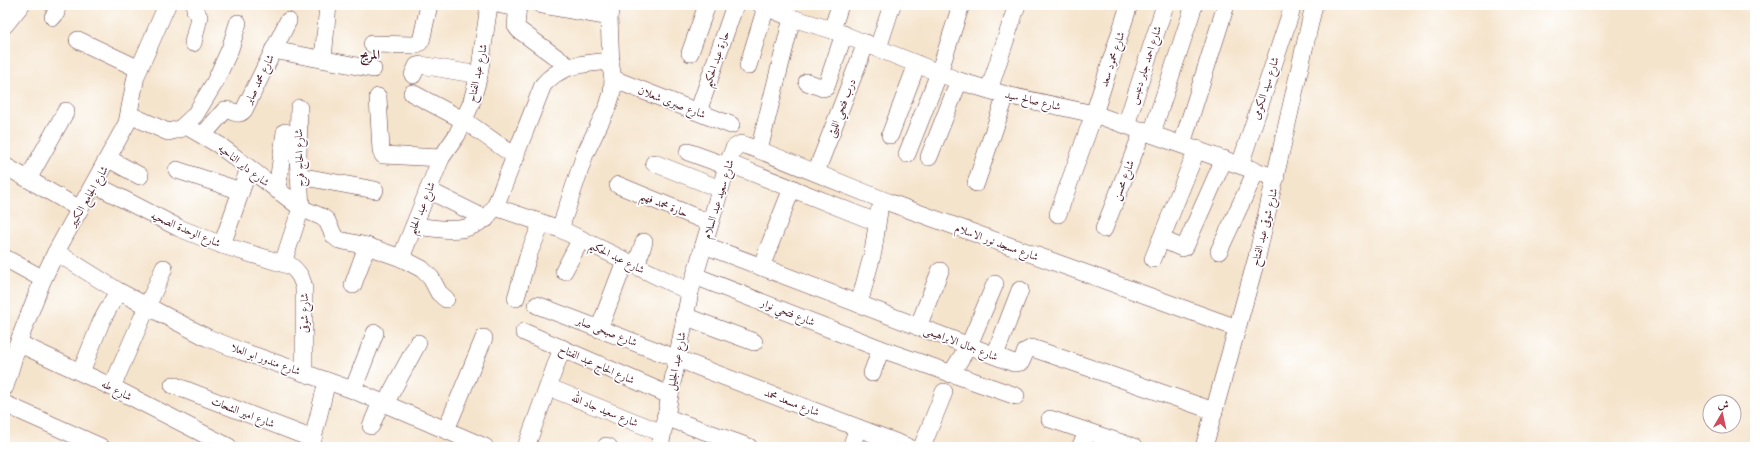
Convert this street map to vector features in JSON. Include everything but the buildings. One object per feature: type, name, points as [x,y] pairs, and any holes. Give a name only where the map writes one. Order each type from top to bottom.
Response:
[{"type":"street","points":[[5,25],[21,5]]},
{"type":"street","name":"شارع الجامع الكبير","points":[[6,378],[43,279],[56,252],[109,159],[130,115],[133,92],[139,68],[167,5]]},
{"type":"street","points":[[193,42],[199,17],[195,10],[196,5]]},
{"type":"street","points":[[323,59],[328,5]]},
{"type":"street","points":[[372,44],[413,46],[421,42],[429,5]]},
{"type":"street","name":"شارع عبد الفتاح","points":[[441,158],[465,121],[471,104],[479,75],[489,5]]},
{"type":"street","points":[[501,5],[518,7],[516,26],[519,30],[568,66]]},
{"type":"street","points":[[542,5],[610,11],[611,61],[613,79],[612,92],[608,106],[585,154],[560,229]]},
{"type":"street","points":[[690,53],[707,5]]},
{"type":"street","name":"حارة عبد الحكيم","points":[[698,112],[735,5]]},
{"type":"street","points":[[807,82],[823,88],[826,87],[838,32],[840,5]]},
{"type":"street","name":"درب فتحي الليثى","points":[[816,172],[872,46],[892,5]]},
{"type":"street","points":[[907,154],[938,73],[961,5]]},
{"type":"street","points":[[976,183],[1017,5]]},
{"type":"street","name":"شارع محمود سعد","points":[[1058,214],[1094,114],[1129,5]]},
{"type":"street","name":"شارع احمد جابر دعبس","points":[[1126,125],[1165,5]]},
{"type":"street","name":"شارع محسن","points":[[1104,229],[1147,132],[1194,5]]},
{"type":"street","points":[[1153,259],[1161,239],[1190,146],[1226,5]]},
{"type":"street","name":"شارع شوقى عبد الفتاح","points":[[1204,447],[1238,328],[1276,178],[1314,5]]},
{"type":"street","points":[[748,66],[777,9]]},
{"type":"street","points":[[759,150],[777,9]]},
{"type":"street","name":"شارع صالح سيد","points":[[777,9],[959,81],[998,92],[1094,114],[1190,146],[1276,178]]},
{"type":"street","name":"شارع سيد الكومى","points":[[1240,165],[1291,12]]},
{"type":"street","name":"شارع محمد صابر","points":[[203,135],[225,110],[231,110],[238,114],[244,110],[272,50],[288,21]]},
{"type":"street","points":[[130,115],[168,132],[174,132],[186,126],[215,82],[230,49],[238,23]]},
{"type":"street","points":[[78,40],[139,68]]},
{"type":"street","points":[[272,50],[373,68]]},
{"type":"street","points":[[414,226],[457,230],[469,228],[491,213],[516,157],[543,85],[550,77],[568,66],[611,61]]},
{"type":"street","points":[[890,135],[917,64]]},
{"type":"street","points":[[413,75],[417,66],[421,65],[479,75]]},
{"type":"street","name":"شارع صبرى شعلان","points":[[613,79],[731,125]]},
{"type":"street","points":[[929,157],[959,81]]},
{"type":"street","points":[[412,93],[465,121],[516,157]]},
{"type":"street","points":[[378,97],[381,150],[383,155],[441,158]]},
{"type":"street","name":"شارع الحاج فرج","points":[[299,108],[299,176],[301,208]]},
{"type":"street","points":[[28,179],[66,111]]},
{"type":"street","name":"شارع داير الناحيه","points":[[186,126],[224,148],[301,208],[327,221],[334,236],[339,240],[367,246],[401,258],[422,269],[431,278],[439,293],[446,299]]},
{"type":"street","points":[[277,190],[285,132]]},
{"type":"street","name":"شارع سعيد عبد السلام","points":[[693,284],[720,189],[734,148],[741,144],[759,150]]},
{"type":"street","name":"شارع مسجد نور الاسلام","points":[[759,150],[888,202],[1238,328]]},
{"type":"street","points":[[688,152],[728,164],[876,222]]},
{"type":"street","name":"شارع عبد الحليم","points":[[401,258],[441,158]]},
{"type":"street","points":[[109,159],[140,176]]},
{"type":"street","points":[[1161,239],[1182,248],[1185,247],[1224,159]]},
{"type":"street","points":[[654,164],[720,189]]},
{"type":"street","points":[[5,166],[80,209]]},
{"type":"street","points":[[222,245],[249,168]]},
{"type":"street","points":[[177,170],[241,191]]},
{"type":"street","points":[[1219,251],[1256,171]]},
{"type":"street","points":[[299,176],[375,190]]},
{"type":"street","name":"شارع الوحدة الصحيه","points":[[94,184],[179,228],[222,245],[283,263]]},
{"type":"street","name":"حارة محمد فهيم","points":[[618,185],[710,223]]},
{"type":"street","points":[[761,267],[792,188]]},
{"type":"street","name":"شارع عبد الحكيم","points":[[428,190],[491,213],[542,223],[560,229],[630,264],[693,284]]},
{"type":"street","points":[[858,304],[873,252],[876,222],[880,206],[888,202]]},
{"type":"street","points":[[283,263],[301,208]]},
{"type":"street","points":[[516,298],[528,253],[542,223]]},
{"type":"street","points":[[564,271],[580,239]]},
{"type":"street","points":[[600,329],[630,264],[644,242]]},
{"type":"street","name":"شارع جمال الابراهيمى","points":[[704,245],[918,327],[1017,363],[1023,359],[1028,349],[1032,348],[1214,411]]},
{"type":"street","points":[[353,285],[367,246]]},
{"type":"street","name":"شارع مندور ابو العلا","points":[[56,252],[118,290],[208,338],[353,390],[485,447]]},
{"type":"street","points":[[5,258],[43,279]]},
{"type":"street","name":"شارع شوقى","points":[[283,263],[291,266],[298,272],[302,279],[304,288],[304,373]]},
{"type":"street","points":[[112,387],[164,268]]},
{"type":"street","points":[[918,327],[940,271]]},
{"type":"street","name":"شارع عبد الجليل","points":[[661,440],[684,316],[693,284]]},
{"type":"street","name":"شارع فتحي نوار","points":[[693,284],[1016,396]]},
{"type":"street","points":[[952,374],[969,345],[995,284]]},
{"type":"street","points":[[81,372],[101,322],[118,290]]},
{"type":"street","points":[[994,355],[1020,290]]},
{"type":"street","name":"شارع صبحى صابر","points":[[537,305],[676,358]]},
{"type":"street","points":[[684,316],[754,342]]},
{"type":"street","name":"شارع الحاج عبد الفتاح","points":[[524,332],[669,395]]},
{"type":"street","points":[[353,390],[375,333]]},
{"type":"street","points":[[446,430],[484,338]]},
{"type":"street","name":"شارع طه","points":[[18,343],[112,387],[222,443]]},
{"type":"street","points":[[371,426],[418,343]]},
{"type":"street","points":[[526,447],[562,348]]},
{"type":"street","points":[[872,373],[881,349]]},
{"type":"street","name":"شارع مسعد محمد","points":[[676,358],[908,447]]},
{"type":"street","points":[[312,443],[327,381]]},
{"type":"street","name":"شارع امير الشحات","points":[[173,385],[312,443]]},
{"type":"street","name":"شارع سعيد جاد الله","points":[[548,388],[661,440]]},
{"type":"street","points":[[922,447],[944,392]]},
{"type":"street","points":[[5,404],[101,447]]},
{"type":"street","points":[[665,417],[750,447]]},
{"type":"street","points":[[1050,419],[1134,447]]},
{"type":"street","points":[[851,447],[858,428]]},
{"type":"street","points":[[1080,447],[1088,432]]},
{"type":"district","name":"المريج","points":[[370,54]]}]
